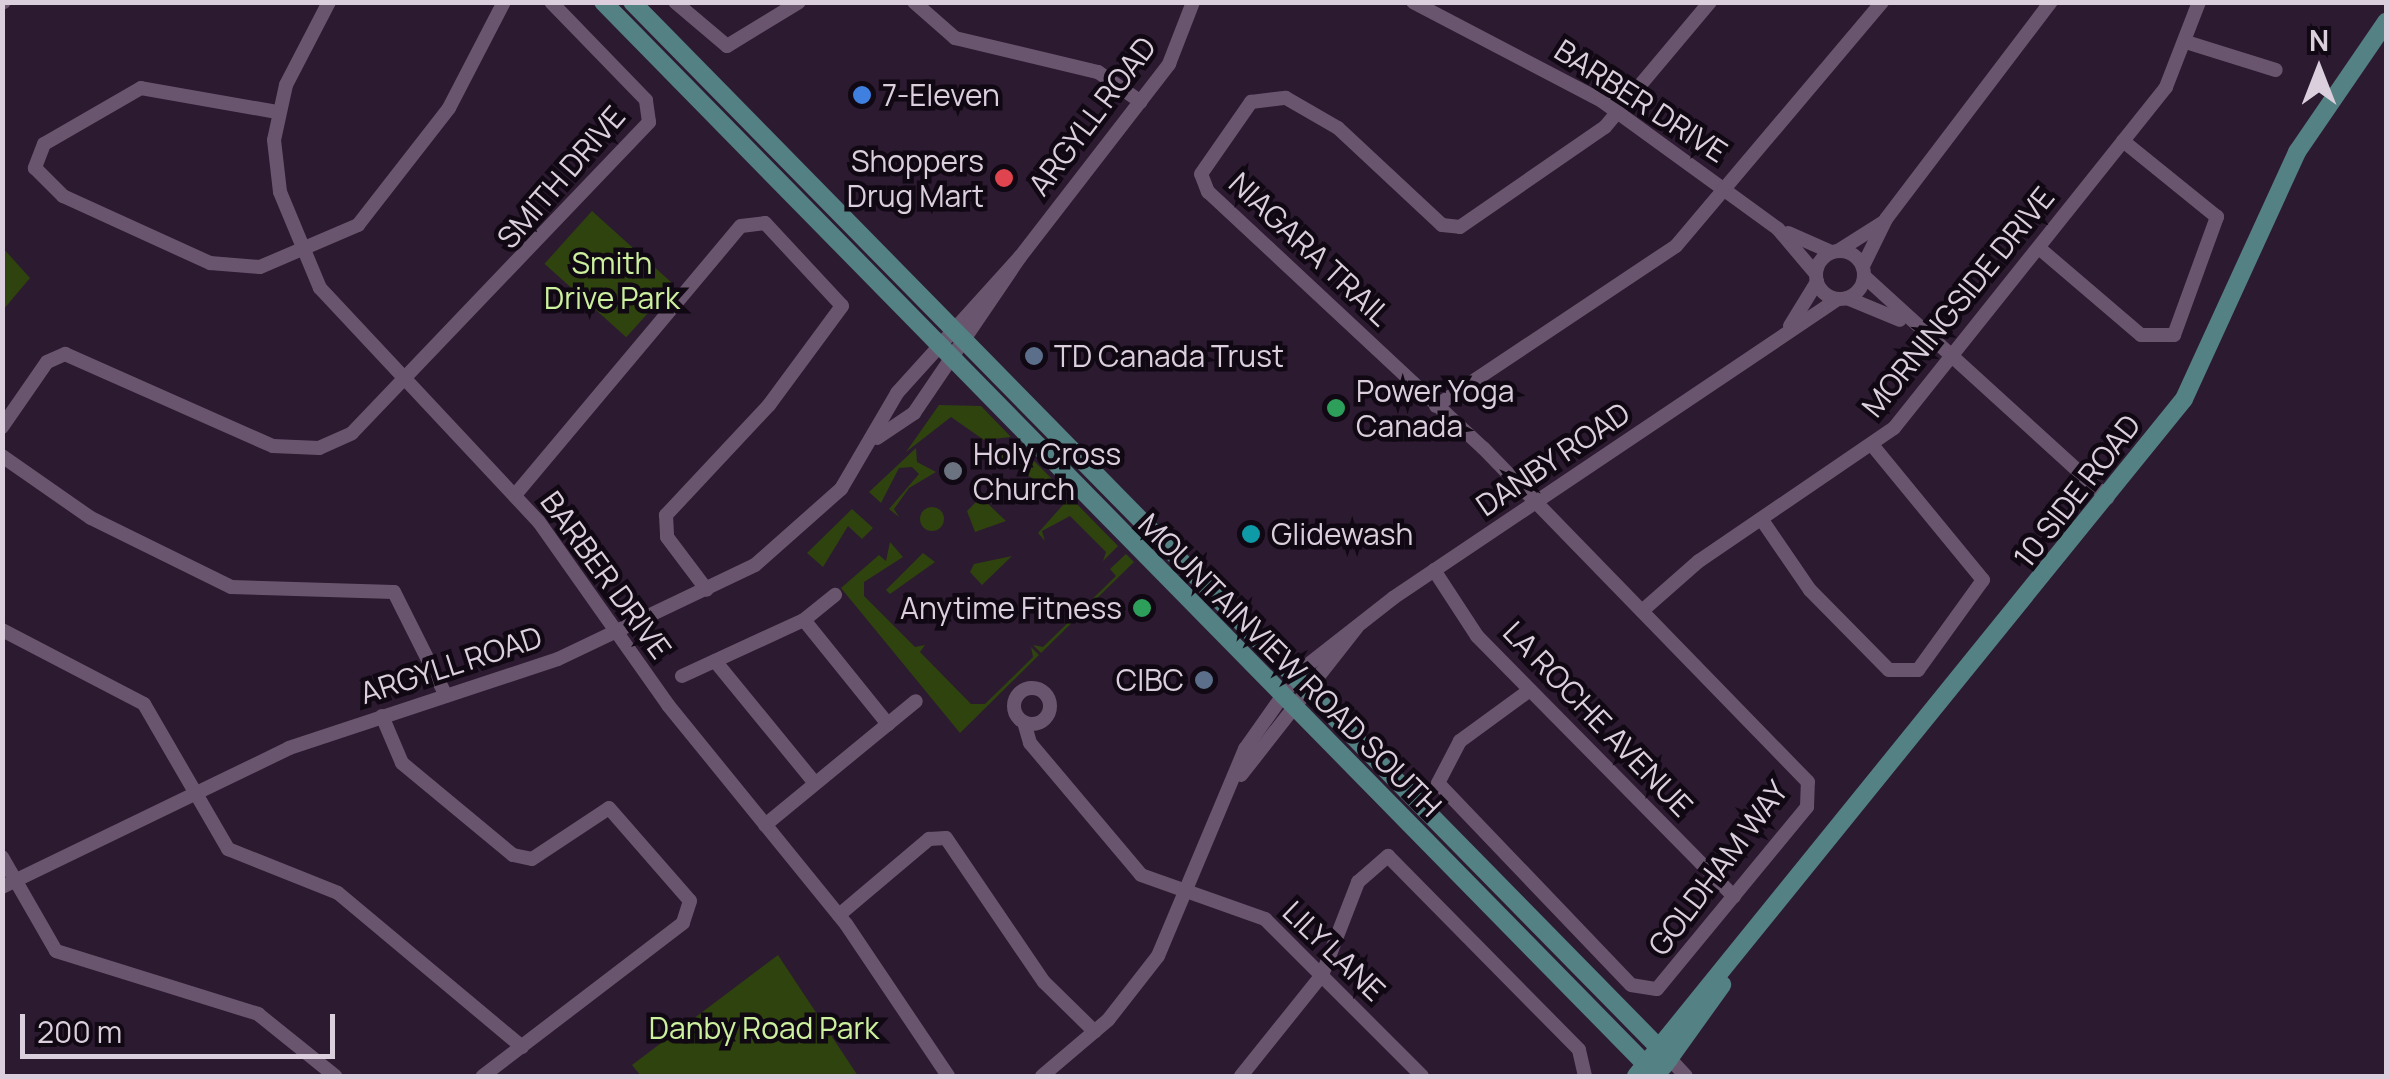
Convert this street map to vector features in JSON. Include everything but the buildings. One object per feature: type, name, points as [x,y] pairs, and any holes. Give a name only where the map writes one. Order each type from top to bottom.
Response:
[{"type":"main road","name":"MOUNTAINVIEW ROAD SOUTH","points":[[603,2],[1650,1074]]},
{"type":"main road","name":"MOUNTAINVIEW ROAD SOUTH","points":[[632,2],[1664,1054]]},
{"type":"main road","name":"10 SIDE ROAD","points":[[1650,1074],[1740,950],[2184,399],[2297,152],[2386,22]]},
{"type":"street","points":[[277,112],[141,88],[44,144],[35,168],[63,196],[223,268],[250,270],[358,225],[390,189],[449,108],[504,2]]},
{"type":"street","name":"SMITH DRIVE","points":[[404,382],[650,122],[646,100],[551,2]]},
{"type":"street","points":[[675,2],[727,46],[800,2]]},
{"type":"street","points":[[914,2],[955,38],[1098,72],[1141,102]]},
{"type":"street","name":"ARGYLL ROAD","points":[[876,438],[914,412],[1020,257],[1141,102],[1181,44],[1194,2]]},
{"type":"street","name":"BARBER DRIVE","points":[[1413,2],[1619,112],[1778,229],[1834,251],[1864,272]]},
{"type":"street","name":"NIAGARA TRAIL","points":[[1536,503],[1208,192],[1204,167],[1251,102],[1286,98],[1324,117],[1451,228],[1619,112],[1710,2]]},
{"type":"street","points":[[1436,406],[1668,252],[1729,193],[1882,2]]},
{"type":"street","points":[[2051,2],[1886,219],[1864,272],[1914,326],[1953,355],[2108,498]]},
{"type":"street","name":"MORNINGSIDE DRIVE","points":[[1642,611],[1762,520],[1873,446],[1953,355],[2124,142],[2186,42],[2198,2]]},
{"type":"street","name":"BARBER DRIVE","points":[[323,4],[277,112],[275,168],[303,250],[332,306],[515,495],[614,634],[839,915],[942,1072]]},
{"type":"street","points":[[2186,42],[2276,70]]},
{"type":"street","points":[[2039,248],[2141,335],[2159,341],[2177,330],[2218,217],[2124,142]]},
{"type":"street","points":[[1834,251],[1886,219]]},
{"type":"street","points":[[515,495],[741,226],[764,223],[842,306],[758,418],[666,515],[667,537],[706,590]]},
{"type":"street","name":"BARBER DRIVE","points":[[1778,229],[1816,278],[1843,299]]},
{"type":"street","name":"DANBY ROAD","points":[[1780,338],[1834,251]]},
{"type":"street","name":"ARGYLL ROAD","points":[[8,884],[198,793],[382,716],[614,634],[706,590],[800,531],[876,438],[897,393],[950,329],[1020,257]]},
{"type":"street","name":"DANBY ROAD","points":[[1043,1076],[1096,1032],[1158,956],[1191,891],[1219,808],[1287,700],[1357,626],[1434,570],[1843,299],[1864,272]]},
{"type":"street","points":[[1843,299],[1914,326]]},
{"type":"street","points":[[2,427],[47,362],[66,354],[282,448],[342,440],[404,382]]},
{"type":"street","points":[[1762,520],[1810,590],[1889,670],[1914,673],[1983,580],[1873,446]]},
{"type":"street","points":[[2,456],[91,518],[231,588],[394,592],[446,696]]},
{"type":"street","name":"GOLDHAM WAY","points":[[1530,690],[1460,742],[1438,784],[1636,988],[1657,989],[1807,807],[1811,787],[1536,503]]},
{"type":"street","name":"LA ROCHE AVENUE","points":[[1434,570],[1477,636],[1734,898]]},
{"type":"street","points":[[682,676],[804,620],[835,595]]},
{"type":"street","points":[[804,620],[888,724]]},
{"type":"street","points":[[2,630],[144,704],[240,858],[338,894],[522,1047]]},
{"type":"street","points":[[715,661],[815,783]]},
{"type":"street","points":[[764,824],[916,701]]},
{"type":"street","points":[[382,716],[402,763],[512,855],[532,859],[609,808],[690,901],[683,924],[483,1076]]},
{"type":"street","name":"LILY LANE","points":[[1024,722],[1030,743],[1130,866],[1264,919],[1418,1075]]},
{"type":"street","points":[[839,915],[930,839],[946,838],[1044,982],[1096,1032]]},
{"type":"street","points":[[1241,1076],[1322,975],[1367,868],[1381,856],[1398,858],[1580,1050],[1585,1076]]},
{"type":"street","points":[[2,857],[8,884],[56,952],[258,1014],[335,1076]]},
{"type":"street","points":[[1664,1054],[1686,1076]]},
{"type":"green space","name":"Smith Drive Park","points":[[592,211],[674,285],[626,337],[544,264]]},
{"type":"green space","points":[[2,247],[30,278],[3,310],[2,310]]},
{"type":"green space","points":[[939,405],[981,406],[1011,437],[984,440],[951,417],[906,452]]},
{"type":"green space","points":[[1013,440],[1053,480],[1046,487],[1000,458]]},
{"type":"green space","points":[[916,448],[917,462],[936,472],[909,488],[894,509],[899,517],[889,509],[919,474],[912,467],[899,468],[881,503],[869,492]]},
{"type":"green space","points":[[1070,497],[1118,546],[1103,561],[1106,552],[1070,516],[1042,531],[1045,541],[1038,533]]},
{"type":"green space","points":[[976,502],[988,504],[1006,521],[975,532],[967,511]]},
{"type":"green space","points":[[932,507],[941,510],[941,528],[932,531],[923,528],[920,519],[923,510]]},
{"type":"green space","points":[[852,509],[873,528],[862,539],[848,526],[823,567],[807,553]]},
{"type":"green space","points":[[890,542],[903,557],[864,582],[864,596],[915,647],[925,645],[920,652],[971,704],[985,704],[1033,657],[1031,647],[1039,655],[960,733],[841,588],[879,555],[886,561]]},
{"type":"green space","points":[[923,553],[935,562],[890,594],[886,590]]},
{"type":"green space","points":[[1126,554],[1134,562],[1041,653],[1033,645],[1043,647],[1116,576],[1110,569]]},
{"type":"green space","points":[[1012,556],[982,585],[970,572],[974,564]]},
{"type":"green space","name":"Danby Road Park","points":[[778,955],[858,1076],[641,1076],[632,1065]]},
{"type":"place","name":"7-Eleven","points":[[862,95]]},
{"type":"place","name":"Shoppers Drug Mart","points":[[1004,178]]},
{"type":"place","name":"TD Canada Trust","points":[[1034,356]]},
{"type":"place","name":"Power Yoga Canada","points":[[1336,408]]},
{"type":"place","name":"Holy Cross Church","points":[[953,471]]},
{"type":"place","name":"Glidewash","points":[[1251,534]]},
{"type":"place","name":"Anytime Fitness","points":[[1142,608]]},
{"type":"place","name":"CIBC","points":[[1204,680]]}]
